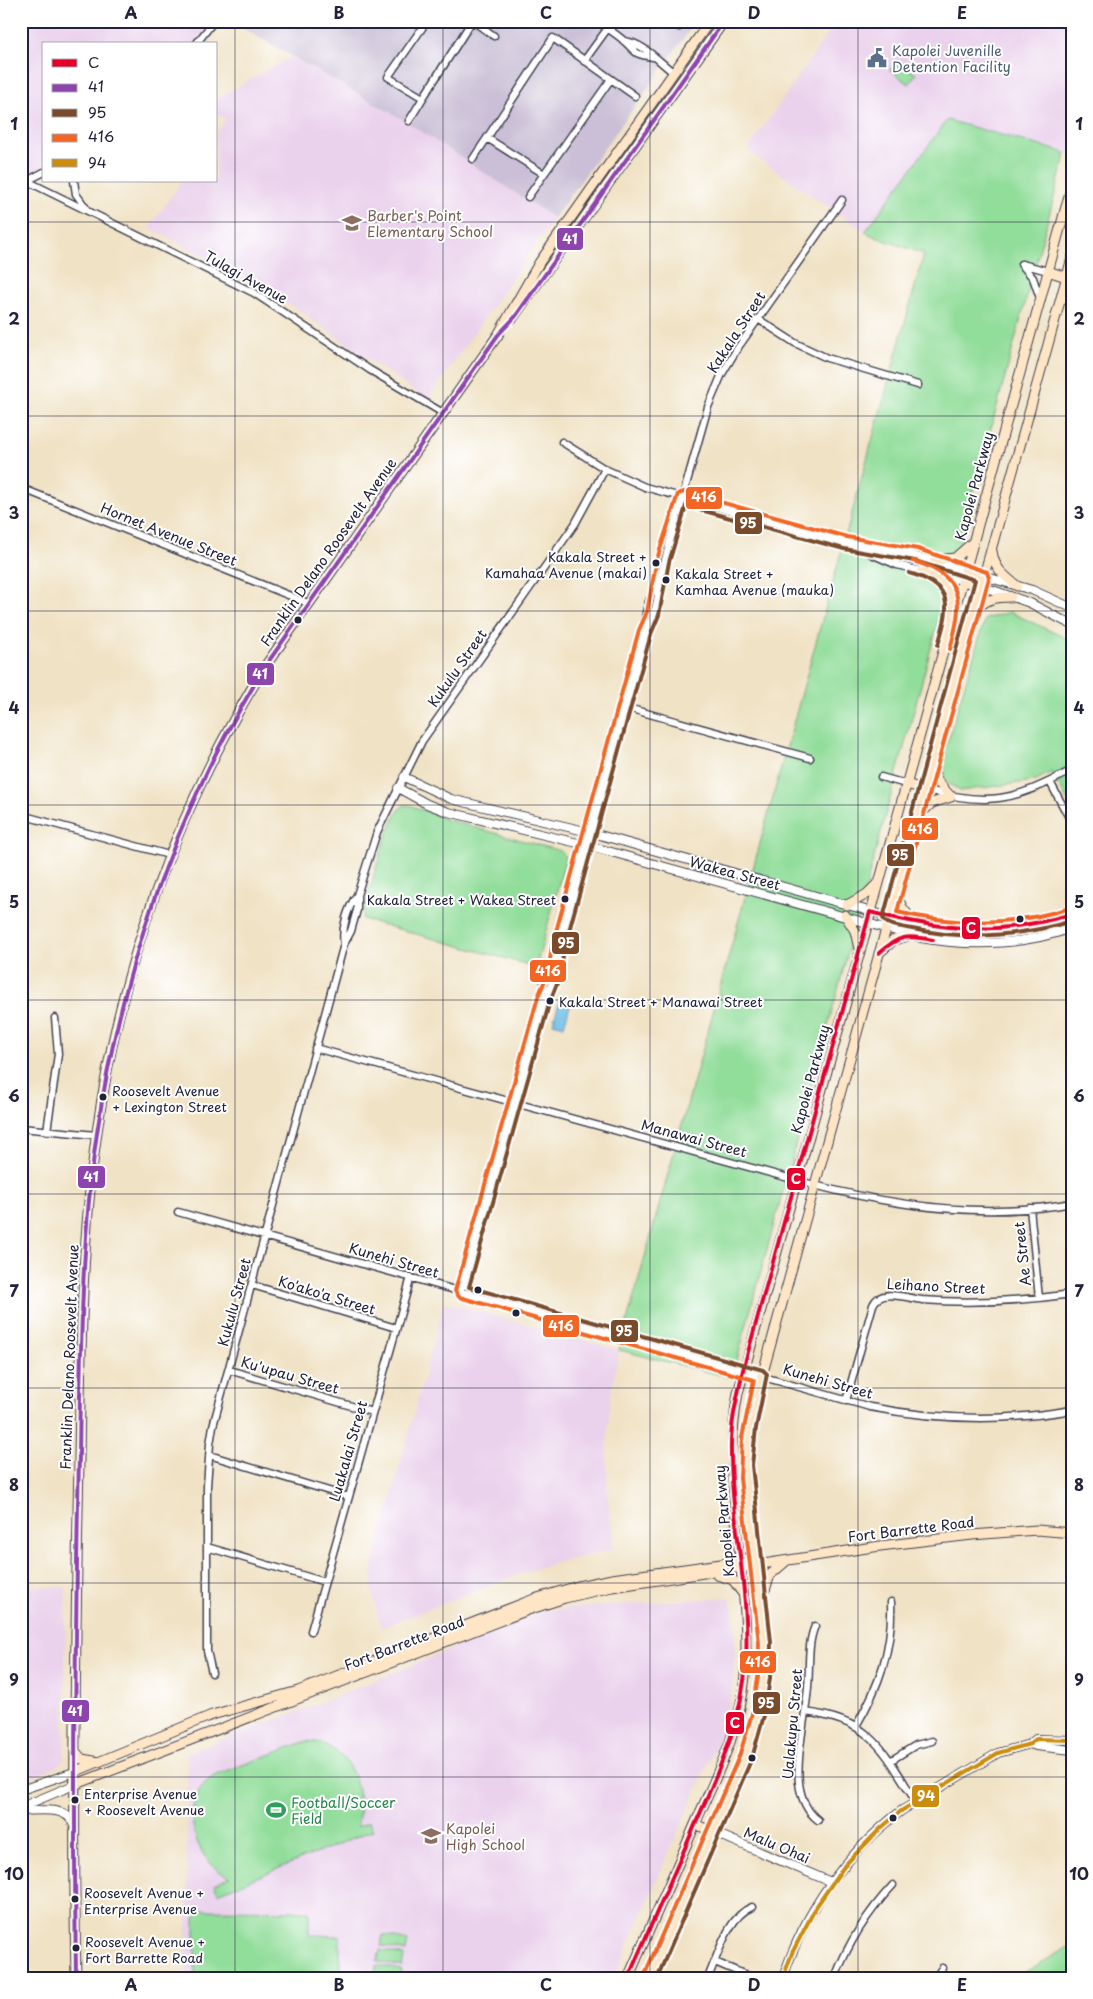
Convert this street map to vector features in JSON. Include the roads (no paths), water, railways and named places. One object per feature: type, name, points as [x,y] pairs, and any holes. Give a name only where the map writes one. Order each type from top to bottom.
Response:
[{"type":"main road","name":"Franklin Delano Roosevelt Avenue","points":[[76,1978],[73,1824],[82,1333],[87,1234],[96,1135],[107,1068],[124,993],[144,923],[169,854],[196,792],[236,714],[266,665],[498,335],[539,263],[710,21]]},
{"type":"main road","name":"Franklin Delano Roosevelt Avenue","points":[[498,335],[515,316],[724,21]]},
{"type":"main road","name":"Kapolei Parkway","points":[[628,1978],[728,1749],[740,1707],[746,1660],[745,1598],[732,1482],[732,1443],[734,1413],[743,1370],[1072,185]]},
{"type":"main road","name":"Kapolei Parkway","points":[[650,1978],[746,1756],[759,1711],[765,1661],[764,1626],[746,1478],[745,1461],[748,1429],[761,1376],[924,789],[1059,305],[1069,277],[1072,258]]},
{"type":"main road","points":[[1048,271],[1069,277]]},
{"type":"main road","points":[[935,560],[955,558],[973,542]]},
{"type":"main road","points":[[992,546],[993,558],[998,570],[1017,586]]},
{"type":"main road","points":[[922,570],[947,586],[952,598],[954,612]]},
{"type":"main road","points":[[965,570],[984,576]]},
{"type":"main road","points":[[962,581],[981,586]]},
{"type":"main road","points":[[974,612],[981,604],[991,598],[1011,597]]},
{"type":"main road","points":[[916,818],[932,803],[951,797],[938,782],[931,764]]},
{"type":"main road","points":[[906,784],[924,789]]},
{"type":"main road","points":[[845,905],[867,894],[879,882]]},
{"type":"main road","points":[[896,891],[902,909],[920,924]]},
{"type":"main road","points":[[844,915],[855,931],[860,950]]},
{"type":"main road","points":[[879,953],[894,940],[912,935]]},
{"type":"main road","name":"Fort Barrette Road","points":[[74,1772],[212,1715],[305,1688],[549,1594],[612,1579],[755,1564],[972,1535],[1037,1530],[1072,1532]]},
{"type":"main road","points":[[761,1604],[770,1575],[788,1559]]},
{"type":"main road","name":"Fort Barrette Road","points":[[74,1785],[528,1610],[600,1589],[696,1575],[742,1565]]},
{"type":"main road","points":[[696,1575],[731,1578],[739,1586],[745,1598]]},
{"type":"main road","points":[[75,1751],[82,1759],[99,1762]]},
{"type":"main road","points":[[695,1824],[713,1832]]},
{"type":"street","points":[[198,42],[214,21]]},
{"type":"street","points":[[423,98],[388,77],[427,21]]},
{"type":"street","points":[[410,121],[473,21],[494,36]]},
{"type":"street","points":[[597,21],[624,40],[630,48],[640,55],[653,57],[674,72]]},
{"type":"street","points":[[584,61],[612,21]]},
{"type":"street","points":[[672,21],[679,27]]},
{"type":"street","points":[[473,159],[553,38],[635,96]]},
{"type":"street","points":[[528,197],[611,79]]},
{"type":"street","points":[[487,138],[544,174]]},
{"type":"street","points":[[24,182],[42,173]]},
{"type":"street","name":"Tulagi Avenue","points":[[24,182],[86,209],[254,293],[370,370],[443,413]]},
{"type":"street","points":[[74,182],[76,194],[86,209]]},
{"type":"street","name":"Kakala Street","points":[[460,1291],[544,999],[544,983],[550,962],[558,948],[645,632],[644,624],[647,609],[654,587],[659,581],[715,390],[733,354],[842,200]]},
{"type":"street","points":[[1040,298],[1033,278],[1021,264],[1048,271]]},
{"type":"street","points":[[1059,305],[1072,291]]},
{"type":"street","points":[[758,318],[795,343],[827,358],[918,385]]},
{"type":"street","points":[[562,442],[604,469],[645,488],[846,543],[886,548],[935,560],[965,570]]},
{"type":"street","name":"Kukulu Street","points":[[212,1673],[207,1651],[207,1486],[213,1426],[344,944],[351,931],[357,910],[357,894],[377,832],[428,732],[575,524],[604,469]]},
{"type":"street","name":"Hornet Avenue Street","points":[[21,488],[308,603]]},
{"type":"street","points":[[846,543],[883,560],[962,581]]},
{"type":"street","points":[[984,576],[1053,598],[1072,608]]},
{"type":"street","points":[[981,586],[1047,611],[1072,625]]},
{"type":"street","points":[[624,707],[810,758]]},
{"type":"street","points":[[924,789],[951,797],[975,800],[998,799],[1021,794],[1072,770]]},
{"type":"street","name":"Wakea Street","points":[[404,777],[452,799],[589,832],[751,876],[870,912],[920,924],[965,930],[1003,930],[1072,914]]},
{"type":"street","points":[[881,777],[906,784]]},
{"type":"street","points":[[1050,782],[1072,823]]},
{"type":"street","name":"Wakea Street","points":[[398,788],[448,812],[586,844],[912,935],[961,943],[1003,943],[1043,937],[1072,928]]},
{"type":"street","points":[[21,815],[169,854]]},
{"type":"street","points":[[47,1131],[58,1054],[55,1018]]},
{"type":"street","name":"Manawai Street","points":[[315,1048],[814,1185],[889,1202],[928,1208],[977,1210],[1030,1208],[1072,1203]]},
{"type":"street","points":[[21,1128],[96,1135]]},
{"type":"street","name":"Ae Street","points":[[1030,1208],[1039,1298]]},
{"type":"street","name":"Kunehi Street","points":[[178,1212],[743,1370],[846,1401],[901,1412],[963,1418],[1010,1418],[1072,1410]]},
{"type":"street","name":"Luakalai Street","points":[[311,1631],[410,1277]]},
{"type":"street","name":"Ko'ako'a Street","points":[[252,1286],[396,1328]]},
{"type":"street","name":"Leihano Street","points":[[846,1401],[872,1305],[878,1297],[885,1295],[921,1300],[961,1302],[1039,1298],[1072,1294]]},
{"type":"street","name":"Ku'upau Street","points":[[229,1370],[372,1412]]},
{"type":"street","points":[[209,1455],[349,1497]]},
{"type":"street","points":[[207,1547],[325,1582]]},
{"type":"street","points":[[856,1726],[876,1690],[885,1664],[891,1627],[891,1602]]},
{"type":"street","name":"Ualakupu Street","points":[[815,1626],[811,1640],[799,1781],[806,1807],[818,1820]]},
{"type":"street","points":[[805,1712],[830,1716],[856,1726],[876,1743],[916,1802]]},
{"type":"street","points":[[784,1978],[802,1932],[831,1882],[850,1858],[874,1833],[901,1811],[998,1753],[1030,1744],[1036,1739],[1072,1740]]},
{"type":"street","points":[[890,1761],[916,1745],[932,1741]]},
{"type":"street","points":[[1030,1744],[1072,1750]]},
{"type":"street","points":[[21,1790],[74,1772]]},
{"type":"street","points":[[21,1807],[74,1785]]},
{"type":"street","points":[[21,1811],[62,1812],[68,1815],[73,1824]]},
{"type":"street","name":"Malu Ohai","points":[[713,1832],[831,1882]]},
{"type":"street","points":[[835,1978],[854,1936],[873,1908],[893,1885]]},
{"type":"street","points":[[708,1978],[732,1923],[739,1914],[752,1907]]},
{"type":"street","points":[[715,1962],[754,1978]]},
{"type":"street","points":[[935,1978],[942,1968]]},
{"type":"water","points":[[561,996],[572,999],[564,1026],[553,1023]]},
{"type":"place","name":"Kapolei Juvenille Detention Facility","points":[[877,58]]},
{"type":"place","name":"Barber's Point Elementary School","points":[[352,223]]},
{"type":"place","name":"Kakala Street + Kamahaa Avenue (makai)","points":[[656,563]]},
{"type":"place","name":"Kakala Street + Kamhaa Avenue (mauka)","points":[[666,580]]},
{"type":"place","name":"Kakala Street + Wakea Street","points":[[565,899]]},
{"type":"place","name":"Kakala Street + Manawai Street","points":[[550,1001]]},
{"type":"place","name":"Roosevelt Avenue + Lexington Street","points":[[103,1097]]},
{"type":"place","name":"Enterprise Avenue + Roosevelt Avenue","points":[[75,1800]]},
{"type":"place","name":"Football/Soccer Field","points":[[276,1810]]},
{"type":"place","name":"Kapolei High School","points":[[431,1836]]},
{"type":"place","name":"Roosevelt Avenue + Enterprise Avenue","points":[[75,1899]]},
{"type":"place","name":"Roosevelt Avenue + Fort Barrette Road","points":[[76,1948]]}]
